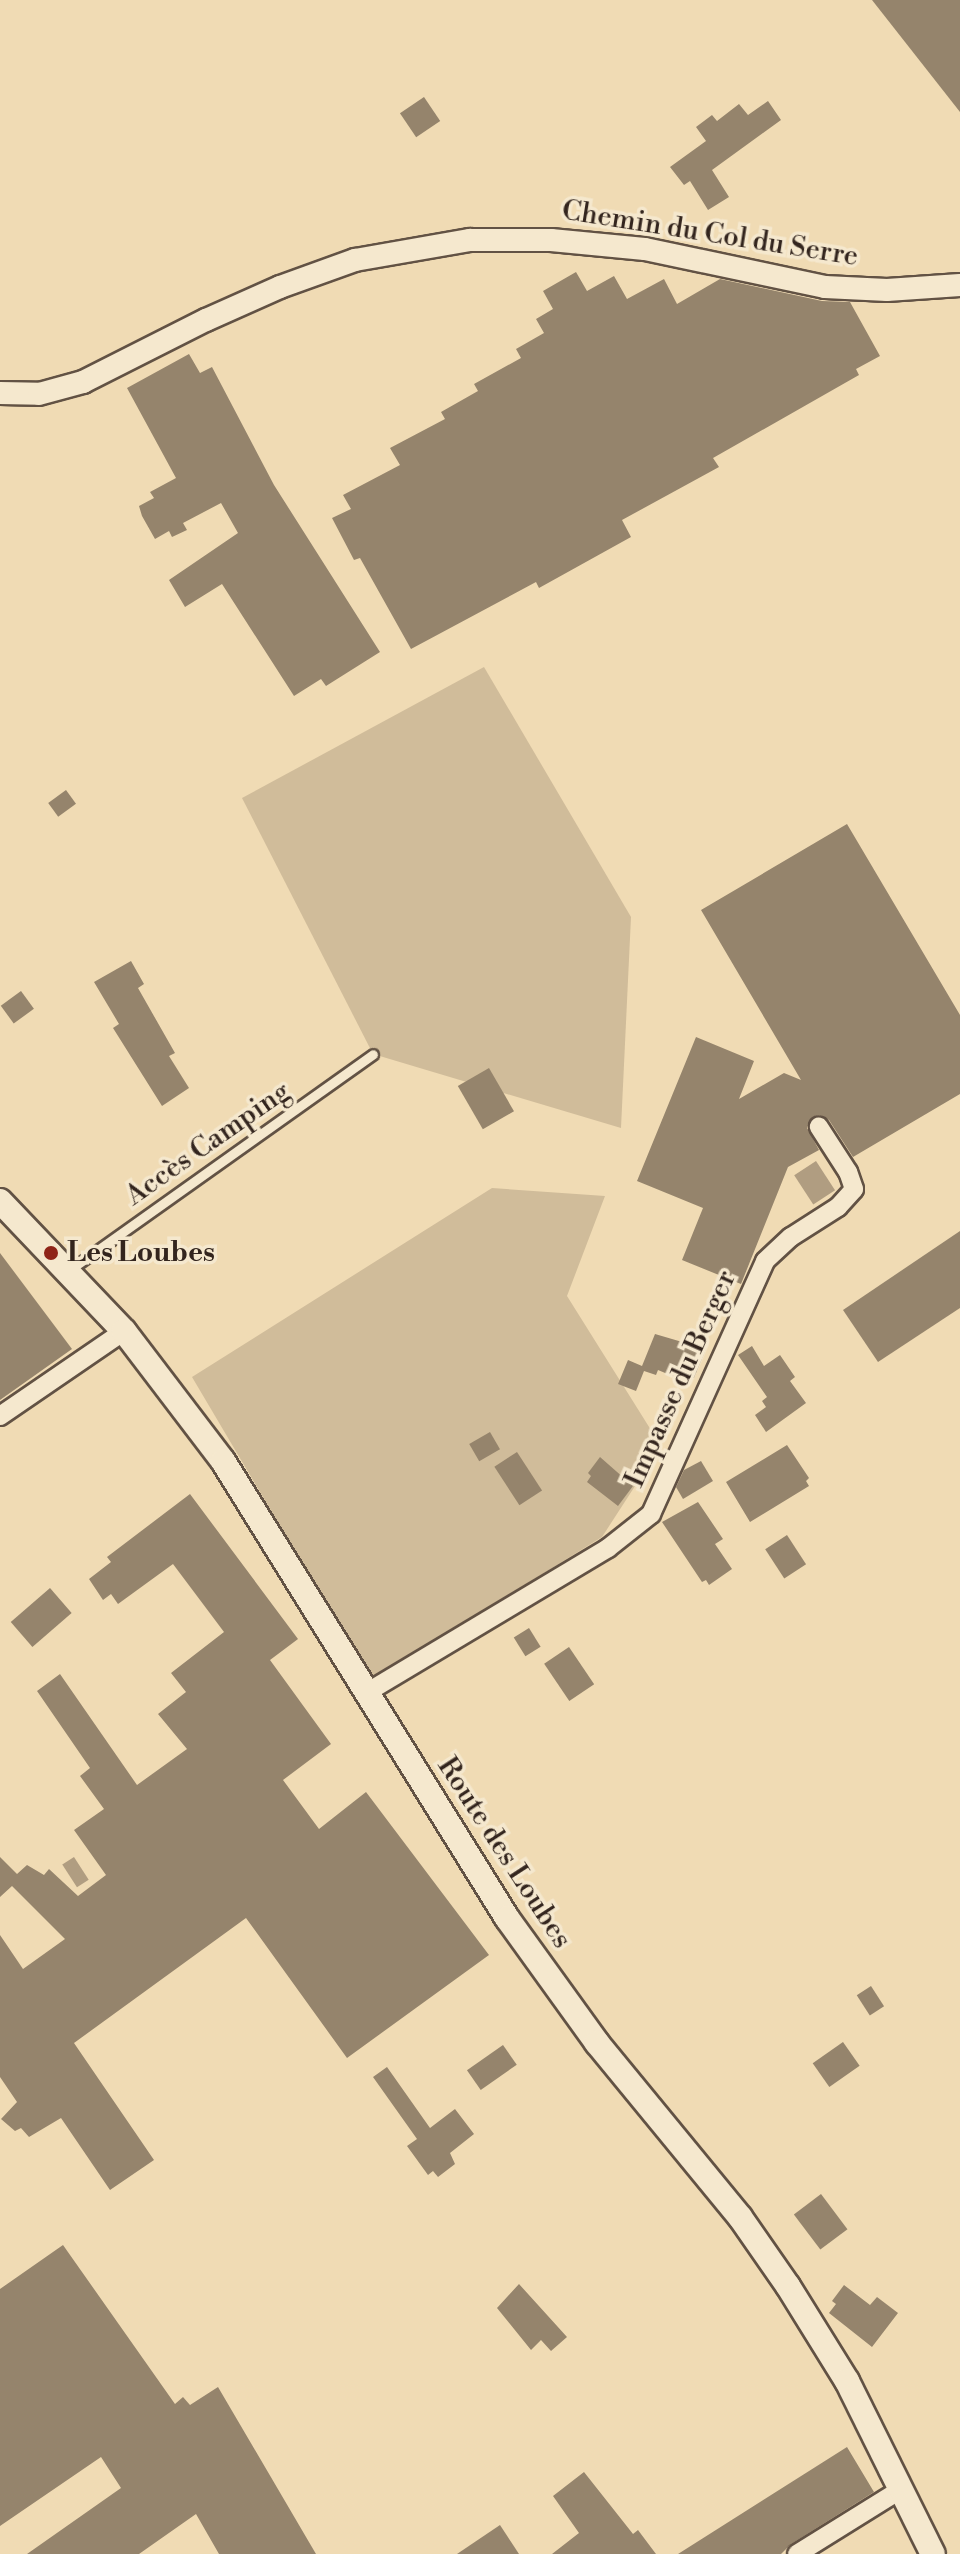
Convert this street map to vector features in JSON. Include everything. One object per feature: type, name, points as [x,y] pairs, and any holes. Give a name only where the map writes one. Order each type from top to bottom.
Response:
[{"type":"main road","name":"Route des Loubes","points":[[0,1201],[124,1331],[223,1461],[507,1918],[597,2043],[740,2217],[788,2286],[847,2381],[933,2554]]},
{"type":"street","name":"Chemin du Col du Serre","points":[[0,393],[39,394],[83,382],[218,314],[355,260],[470,240],[551,240],[645,249],[825,287],[887,290],[960,285]]},
{"type":"street","name":"Impasse du Berger","points":[[366,1693],[608,1548],[651,1514],[765,1261],[791,1237],[838,1207],[854,1189],[848,1172],[819,1127]]},
{"type":"street","points":[[0,1416],[124,1331]]},
{"type":"street","points":[[797,2554],[900,2490]]},
{"type":"lane","name":"Accès Camping","points":[[68,1271],[373,1054]]},
{"type":"shaded area","points":[[484,667],[631,917],[621,1128],[373,1054],[242,798]]},
{"type":"shaded area","points":[[816,1161],[835,1190],[813,1205],[794,1175]]},
{"type":"shaded area","points":[[492,1188],[605,1196],[567,1296],[661,1446],[602,1537],[371,1680],[192,1377]]},
{"type":"shaded area","points":[[74,1857],[89,1880],[77,1887],[62,1865]]},
{"type":"building","points":[[872,0],[960,0],[960,112]]},
{"type":"building","points":[[424,97],[440,121],[416,137],[400,113]]},
{"type":"building","points":[[768,101],[781,120],[712,170],[729,197],[708,210],[690,181],[684,185],[670,167],[706,141],[696,127],[712,115],[717,121],[739,104],[748,115]]},
{"type":"building","points":[[576,272],[587,291],[614,276],[627,299],[664,279],[677,304],[720,279],[822,301],[850,302],[880,356],[856,369],[859,375],[713,458],[719,467],[622,520],[631,537],[539,588],[536,582],[411,649],[360,558],[354,560],[332,518],[351,509],[343,495],[400,465],[390,448],[445,419],[441,412],[478,391],[474,384],[521,358],[516,349],[544,333],[536,319],[553,309],[543,291]]},
{"type":"building","points":[[189,354],[200,373],[212,367],[274,485],[380,652],[326,686],[321,679],[294,696],[222,584],[185,607],[169,580],[238,533],[221,503],[183,523],[187,530],[172,537],[169,531],[155,539],[142,516],[139,506],[154,498],[150,492],[176,478],[127,388]]},
{"type":"building","points":[[66,790],[76,804],[58,817],[48,803]]},
{"type":"building","points":[[847,824],[960,1015],[960,1094],[853,1157],[829,1120],[819,1115],[812,1117],[807,1128],[819,1150],[788,1167],[741,1284],[682,1260],[703,1208],[637,1181],[696,1037],[754,1061],[739,1099],[784,1073],[801,1080],[701,910]]},
{"type":"building","points":[[131,961],[144,984],[138,988],[175,1053],[169,1056],[189,1088],[162,1106],[113,1028],[119,1024],[94,982]]},
{"type":"building","points":[[21,991],[34,1009],[14,1023],[1,1006]]},
{"type":"building","points":[[489,1068],[514,1111],[483,1129],[458,1086]]},
{"type":"building","points":[[960,1231],[960,1308],[878,1362],[843,1310]]},
{"type":"building","points":[[0,1253],[72,1349],[0,1400]]},
{"type":"building","points":[[655,1334],[706,1349],[694,1378],[684,1375],[682,1380],[658,1370],[656,1375],[644,1371],[636,1391],[618,1384],[628,1360],[642,1366]]},
{"type":"building","points":[[752,1346],[764,1366],[780,1355],[795,1377],[790,1381],[806,1403],[766,1432],[755,1415],[766,1407],[762,1401],[767,1397],[738,1355]]},
{"type":"building","points":[[490,1432],[500,1449],[479,1461],[469,1444]]},
{"type":"building","points":[[787,1445],[809,1478],[806,1481],[809,1486],[750,1522],[726,1482]]},
{"type":"building","points":[[517,1452],[542,1491],[519,1505],[494,1467]]},
{"type":"building","points":[[600,1457],[633,1486],[618,1506],[587,1482],[591,1476],[588,1473]]},
{"type":"building","points":[[701,1461],[713,1481],[683,1499],[676,1487],[684,1470]]},
{"type":"building","points":[[190,1494],[298,1639],[270,1660],[331,1744],[283,1780],[319,1829],[366,1792],[489,1955],[347,2058],[246,1918],[74,2043],[154,2160],[110,2190],[61,2118],[29,2137],[21,2128],[15,2131],[1,2119],[17,2102],[0,2077],[0,1935],[23,1969],[65,1939],[12,1886],[0,1897],[0,1857],[17,1874],[27,1865],[44,1875],[49,1869],[78,1896],[106,1875],[74,1830],[104,1809],[80,1776],[90,1768],[37,1691],[60,1674],[137,1785],[187,1749],[158,1714],[186,1692],[171,1673],[224,1632],[173,1564],[118,1604],[111,1594],[103,1600],[89,1579],[111,1562],[107,1557]]},
{"type":"building","points":[[698,1502],[723,1539],[715,1544],[732,1569],[709,1585],[706,1580],[702,1582],[662,1522]]},
{"type":"building","points":[[787,1535],[806,1564],[784,1579],[765,1549]]},
{"type":"building","points":[[50,1588],[72,1613],[32,1647],[11,1622]]},
{"type":"building","points":[[529,1628],[541,1647],[525,1656],[514,1638]]},
{"type":"building","points":[[569,1647],[594,1684],[569,1701],[544,1664]]},
{"type":"building","points":[[871,1986],[884,2006],[870,2015],[857,1995]]},
{"type":"building","points":[[843,2042],[860,2066],[829,2087],[813,2063]]},
{"type":"building","points":[[503,2045],[517,2065],[481,2090],[467,2070]]},
{"type":"building","points":[[387,2067],[430,2128],[455,2109],[474,2134],[450,2153],[455,2164],[438,2177],[433,2171],[428,2175],[407,2146],[417,2139],[373,2077]]},
{"type":"building","points":[[821,2194],[847,2229],[820,2250],[794,2214]]},
{"type":"building","points":[[63,2245],[175,2404],[183,2397],[190,2405],[218,2387],[316,2554],[219,2554],[196,2514],[139,2554],[27,2554],[121,2488],[101,2457],[0,2526],[0,2289]]},
{"type":"building","points":[[519,2284],[567,2337],[551,2351],[541,2340],[531,2350],[497,2308]]},
{"type":"building","points":[[844,2285],[870,2305],[877,2297],[898,2313],[872,2347],[829,2313],[836,2304],[832,2301]]},
{"type":"building","points":[[847,2447],[874,2492],[791,2544],[781,2554],[678,2554]]},
{"type":"building","points":[[584,2472],[633,2534],[638,2530],[656,2554],[552,2554],[579,2533],[553,2496]]},
{"type":"building","points":[[500,2525],[519,2554],[457,2554]]},
{"type":"place","name":"Les Loubes","points":[[51,1253]]}]
